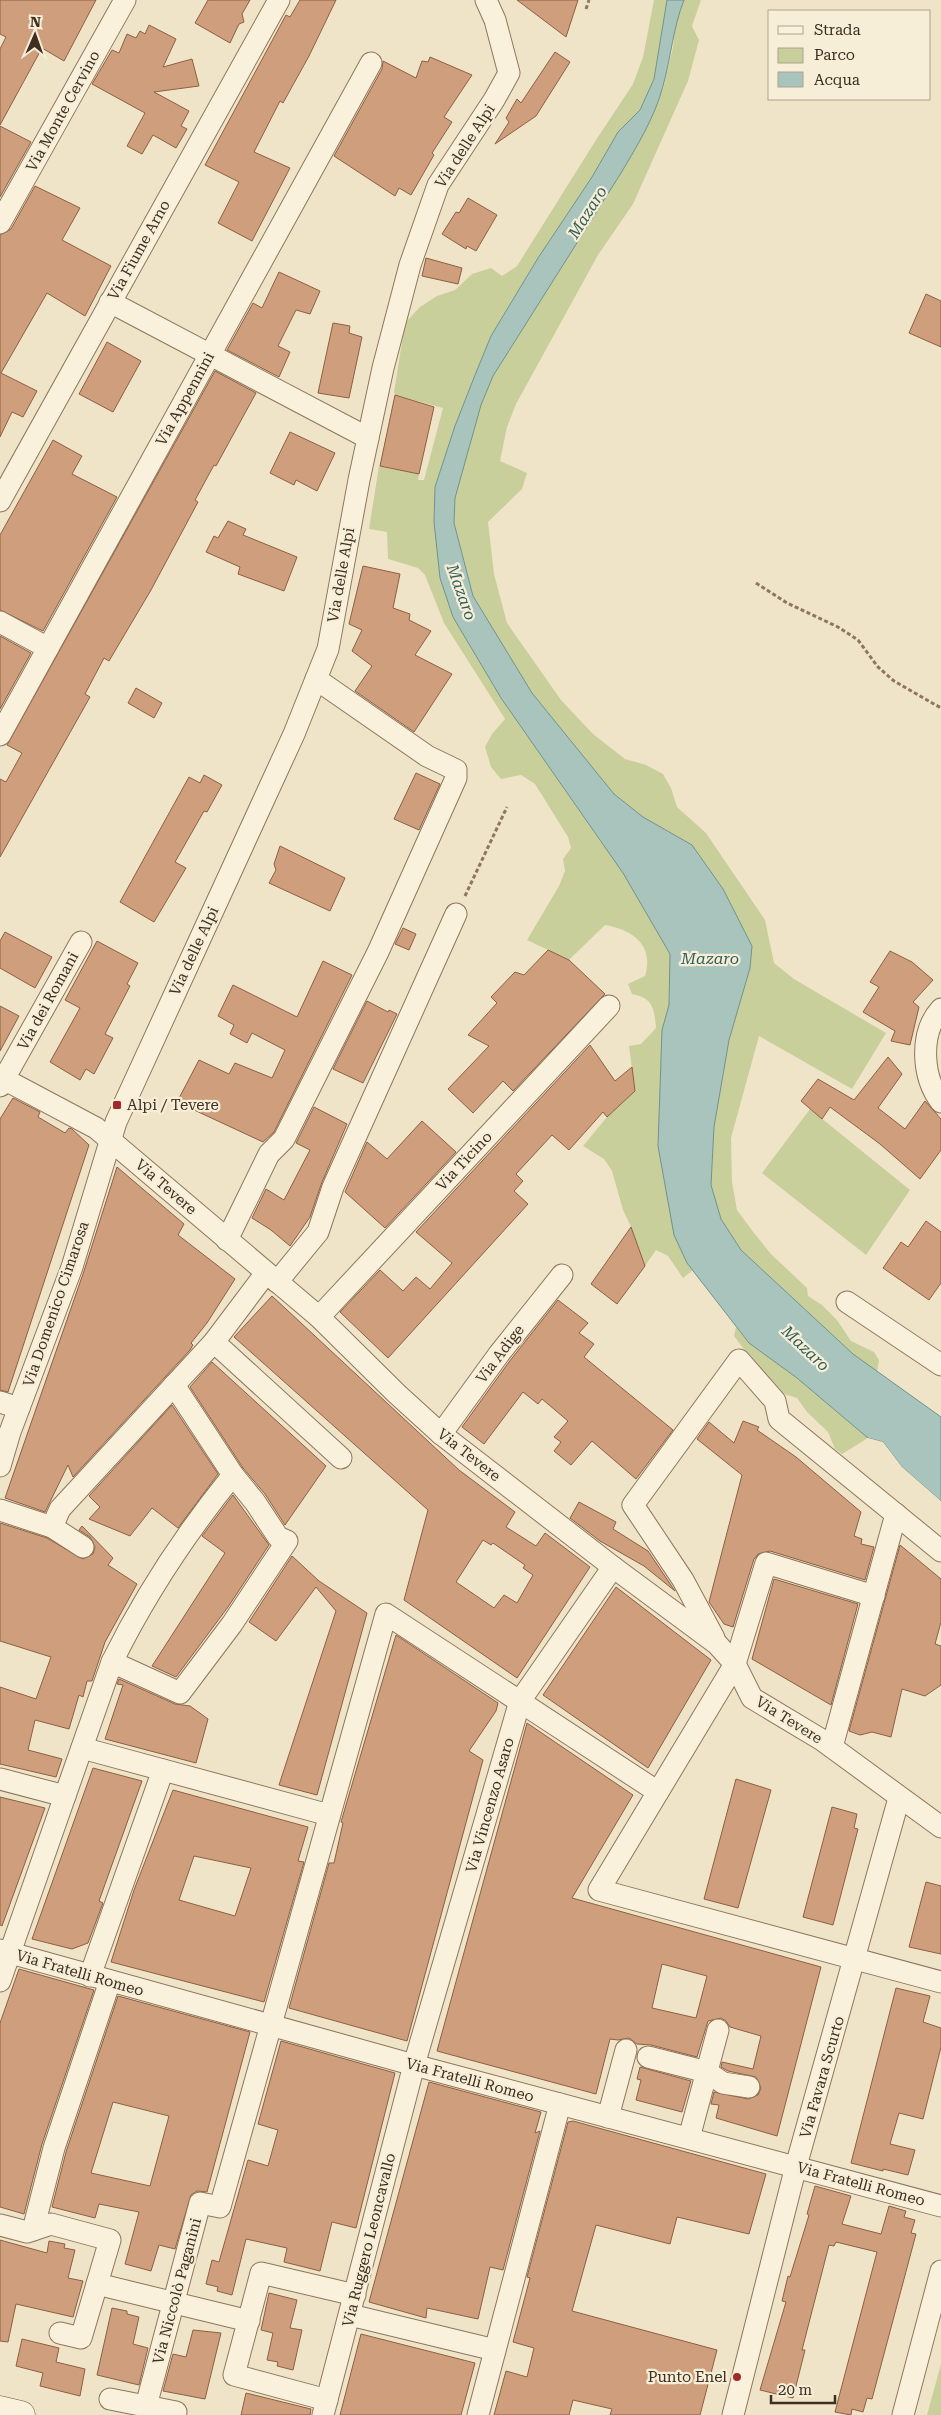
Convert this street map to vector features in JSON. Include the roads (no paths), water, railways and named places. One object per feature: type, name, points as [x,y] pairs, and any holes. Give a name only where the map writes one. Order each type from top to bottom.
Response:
[{"type":"street","name":"Via Monte Cervino","points":[[0,223],[125,0]]},
{"type":"street","name":"Via Fiume Arno","points":[[0,501],[279,0]]},
{"type":"street","name":"Via delle Alpi","points":[[109,1140],[294,734],[328,649],[368,438],[410,265],[438,185],[494,100],[509,73],[495,20],[486,0]]},
{"type":"street","name":"Via Appennini","points":[[0,735],[371,63]]},
{"type":"street","points":[[110,302],[368,438]]},
{"type":"street","points":[[0,622],[48,648]]},
{"type":"street","points":[[227,1240],[269,1154],[284,1138],[378,952],[453,789],[456,778],[456,770],[427,756],[316,679]]},
{"type":"street","points":[[52,1526],[60,1509],[271,1278],[318,1232],[333,1187],[456,914]]},
{"type":"street","name":"Via dei Romani","points":[[1,1080],[81,942]]},
{"type":"street","name":"Via Ticino","points":[[319,1317],[609,1006]]},
{"type":"street","points":[[941,1009],[934,1016],[927,1037],[925,1058],[935,1074],[936,1096],[941,1102]]},
{"type":"street","name":"Via Tevere","points":[[1,1080],[96,1128],[319,1317],[441,1434],[613,1567],[717,1644],[735,1664],[752,1698],[832,1747],[941,1827]]},
{"type":"street","name":"Via Domenico Cimarosa","points":[[0,1466],[10,1405],[72,1267],[109,1140]]},
{"type":"street","name":"Via Adige","points":[[441,1434],[499,1354],[562,1275]]},
{"type":"street","points":[[847,1302],[941,1366]]},
{"type":"street","points":[[214,1342],[341,1458]]},
{"type":"street","points":[[717,1644],[683,1580],[633,1505],[739,1360],[775,1401],[779,1419],[941,1552]]},
{"type":"street","points":[[112,1662],[180,1692],[232,1624],[287,1541],[278,1537],[255,1502],[233,1474],[174,1385]]},
{"type":"street","points":[[0,1981],[5,1952],[65,1796],[112,1662],[151,1589],[194,1523],[233,1474]]},
{"type":"street","points":[[0,1510],[52,1526],[83,1547]]},
{"type":"street","points":[[832,1747],[896,1514]]},
{"type":"street","points":[[874,1596],[766,1563],[735,1664],[600,1890],[941,1982]]},
{"type":"street","name":"Via Vincenzo Asaro","points":[[414,2065],[520,1701],[613,1567]]},
{"type":"street","points":[[270,2025],[386,1614],[658,1792]]},
{"type":"street","points":[[82,1748],[329,1815]]},
{"type":"street","points":[[90,1976],[163,1770]]},
{"type":"street","points":[[0,1779],[65,1796]]},
{"type":"street","name":"Via Favara Scurto","points":[[733,2415],[796,2166],[899,1798]]},
{"type":"street","name":"Via Fratelli Romeo","points":[[5,1952],[414,2065],[941,2206]]},
{"type":"street","points":[[42,2227],[54,2148],[110,1981]]},
{"type":"street","name":"Via Niccolò Paganini","points":[[146,2406],[200,2203],[220,2207],[270,2025]]},
{"type":"street","points":[[689,2138],[718,2030]]},
{"type":"street","points":[[608,2117],[626,2050]]},
{"type":"street","points":[[648,2056],[707,2072],[722,2083],[749,2087]]},
{"type":"street","name":"Via Ruggero Leoncavallo","points":[[325,2407],[414,2065]]},
{"type":"street","points":[[478,2415],[560,2104]]},
{"type":"street","points":[[0,2225],[27,2232],[42,2227],[110,2240],[81,2338],[60,2334]]},
{"type":"street","points":[[903,2415],[941,2271]]},
{"type":"street","points":[[325,2407],[234,2375],[261,2273],[352,2305],[495,2350]]},
{"type":"street","points":[[97,2284],[248,2322]]},
{"type":"street","points":[[110,2399],[176,2412]]},
{"type":"street","points":[[0,2410],[20,2415]]},
{"type":"water","name":"Mazaro","points":[[667,0],[684,0],[677,21],[660,98],[645,131],[621,173],[493,376],[481,405],[455,498],[454,523],[473,596],[532,693],[614,794],[643,817],[692,845],[723,889],[752,946],[750,968],[729,1040],[714,1127],[711,1185],[721,1219],[741,1250],[853,1354],[941,1417],[941,1501],[902,1467],[883,1442],[868,1438],[797,1378],[749,1343],[687,1263],[674,1235],[658,1146],[662,1030],[669,1005],[670,954],[623,873],[501,698],[453,617],[440,578],[434,522],[435,487],[455,426],[475,375],[491,336],[538,258],[592,177],[618,132],[640,110],[654,79]]},
{"type":"place","name":"Alpi / Tevere","points":[[117,1105]]},
{"type":"place","name":"Punto Enel","points":[[737,2377]]}]
